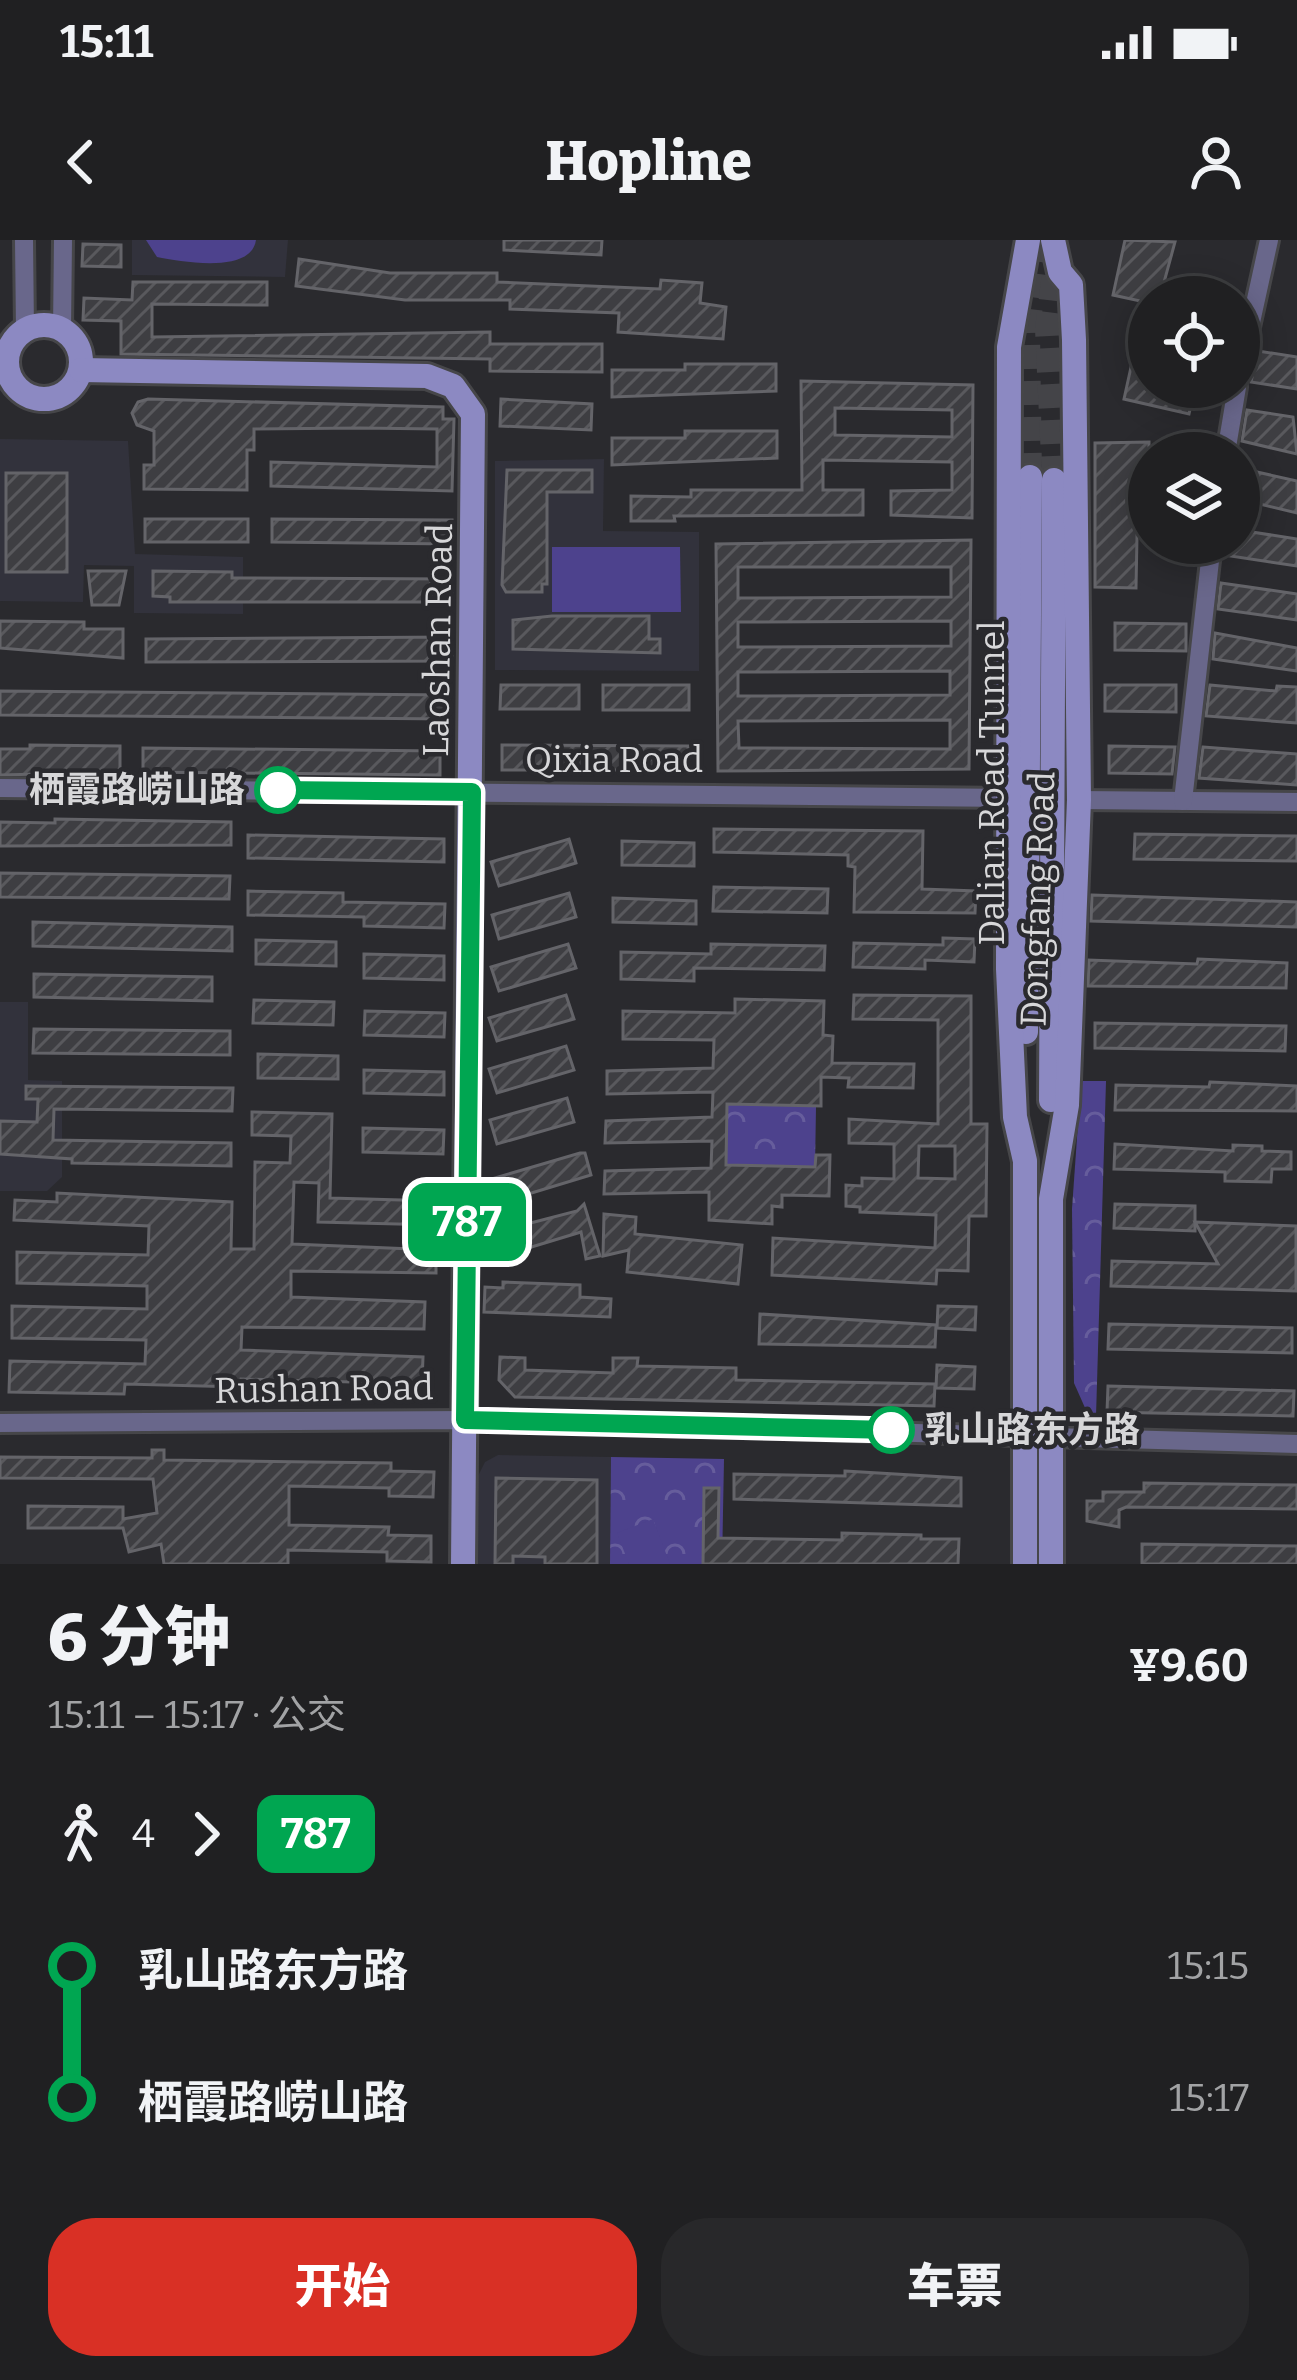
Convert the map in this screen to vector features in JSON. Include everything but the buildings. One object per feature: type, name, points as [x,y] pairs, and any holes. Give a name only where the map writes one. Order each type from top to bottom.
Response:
[{"type":"main road","name":"Dongfang Road","points":[[1028,240],[1009,347],[1012,798],[1008,969],[1015,1118],[1025,1161],[1051,1564]]},
{"type":"main road","name":"Dongfang Road","points":[[1025,1564],[1040,1436],[1051,1199],[1067,1105],[1078,800],[1074,340],[1070,285],[1060,272],[1053,240]]},
{"type":"main road","points":[[45,325],[62,330],[78,347],[81,370],[68,392],[44,400],[21,392],[3,365],[9,347],[25,330],[45,325]]},
{"type":"main road","name":"Laoshan Road","points":[[81,370],[427,376],[461,393],[473,414],[463,1564]]},
{"type":"main road","name":"Dalian Road Tunnel","points":[[1025,1161],[1042,478],[1051,1199]]},
{"type":"street","points":[[25,240],[25,330]]},
{"type":"street","points":[[62,330],[63,240]]},
{"type":"street","points":[[1260,278],[1268,240]]},
{"type":"street","points":[[1183,801],[1210,564]]},
{"type":"street","name":"Qixia Road","points":[[0,788],[1012,798]]},
{"type":"street","points":[[1078,800],[1297,802]]},
{"type":"street","name":"Rushan Road","points":[[0,1423],[465,1420],[1297,1444]]},
{"type":"shaded area","points":[[132,240],[288,240],[285,277],[132,275]]},
{"type":"shaded area","points":[[0,439],[128,441],[135,554],[243,557],[243,614],[134,613],[134,566],[84,565],[83,602],[0,601]]},
{"type":"shaded area","points":[[604,459],[603,531],[699,532],[699,671],[495,670],[495,461]]},
{"type":"shaded area","points":[[0,1002],[28,1002],[28,1080],[62,1081],[62,1177],[47,1191],[0,1191]]},
{"type":"shaded area","points":[[498,1455],[611,1457],[610,1564],[477,1564],[478,1476],[485,1462]]},
{"type":"green space","points":[[146,240],[256,240],[242,258],[214,263],[157,257]]},
{"type":"green space","points":[[552,547],[680,547],[681,612],[552,612]]},
{"type":"green space","points":[[1081,1081],[1106,1081],[1096,1416],[1086,1410],[1074,1383],[1072,1209]]},
{"type":"green space","points":[[721,1104],[816,1106],[815,1167],[720,1165],[726,1146]]},
{"type":"green space","points":[[611,1457],[724,1459],[722,1564],[610,1564]]},
{"type":"green space","points":[[653,1519],[670,1564],[629,1564],[617,1533]]},
{"type":"tunnel","points":[[1030,477],[1028,330],[1038,248]]},
{"type":"tunnel","points":[[1054,480],[1047,329],[1057,249]]},
{"type":"bus line","name":"787","points":[[278,790],[472,792],[465,1420],[891,1430]]},
{"type":"place","name":"栖霞路崂山路","points":[[278,790]]},
{"type":"place","name":"乳山路东方路","points":[[891,1430]]}]
